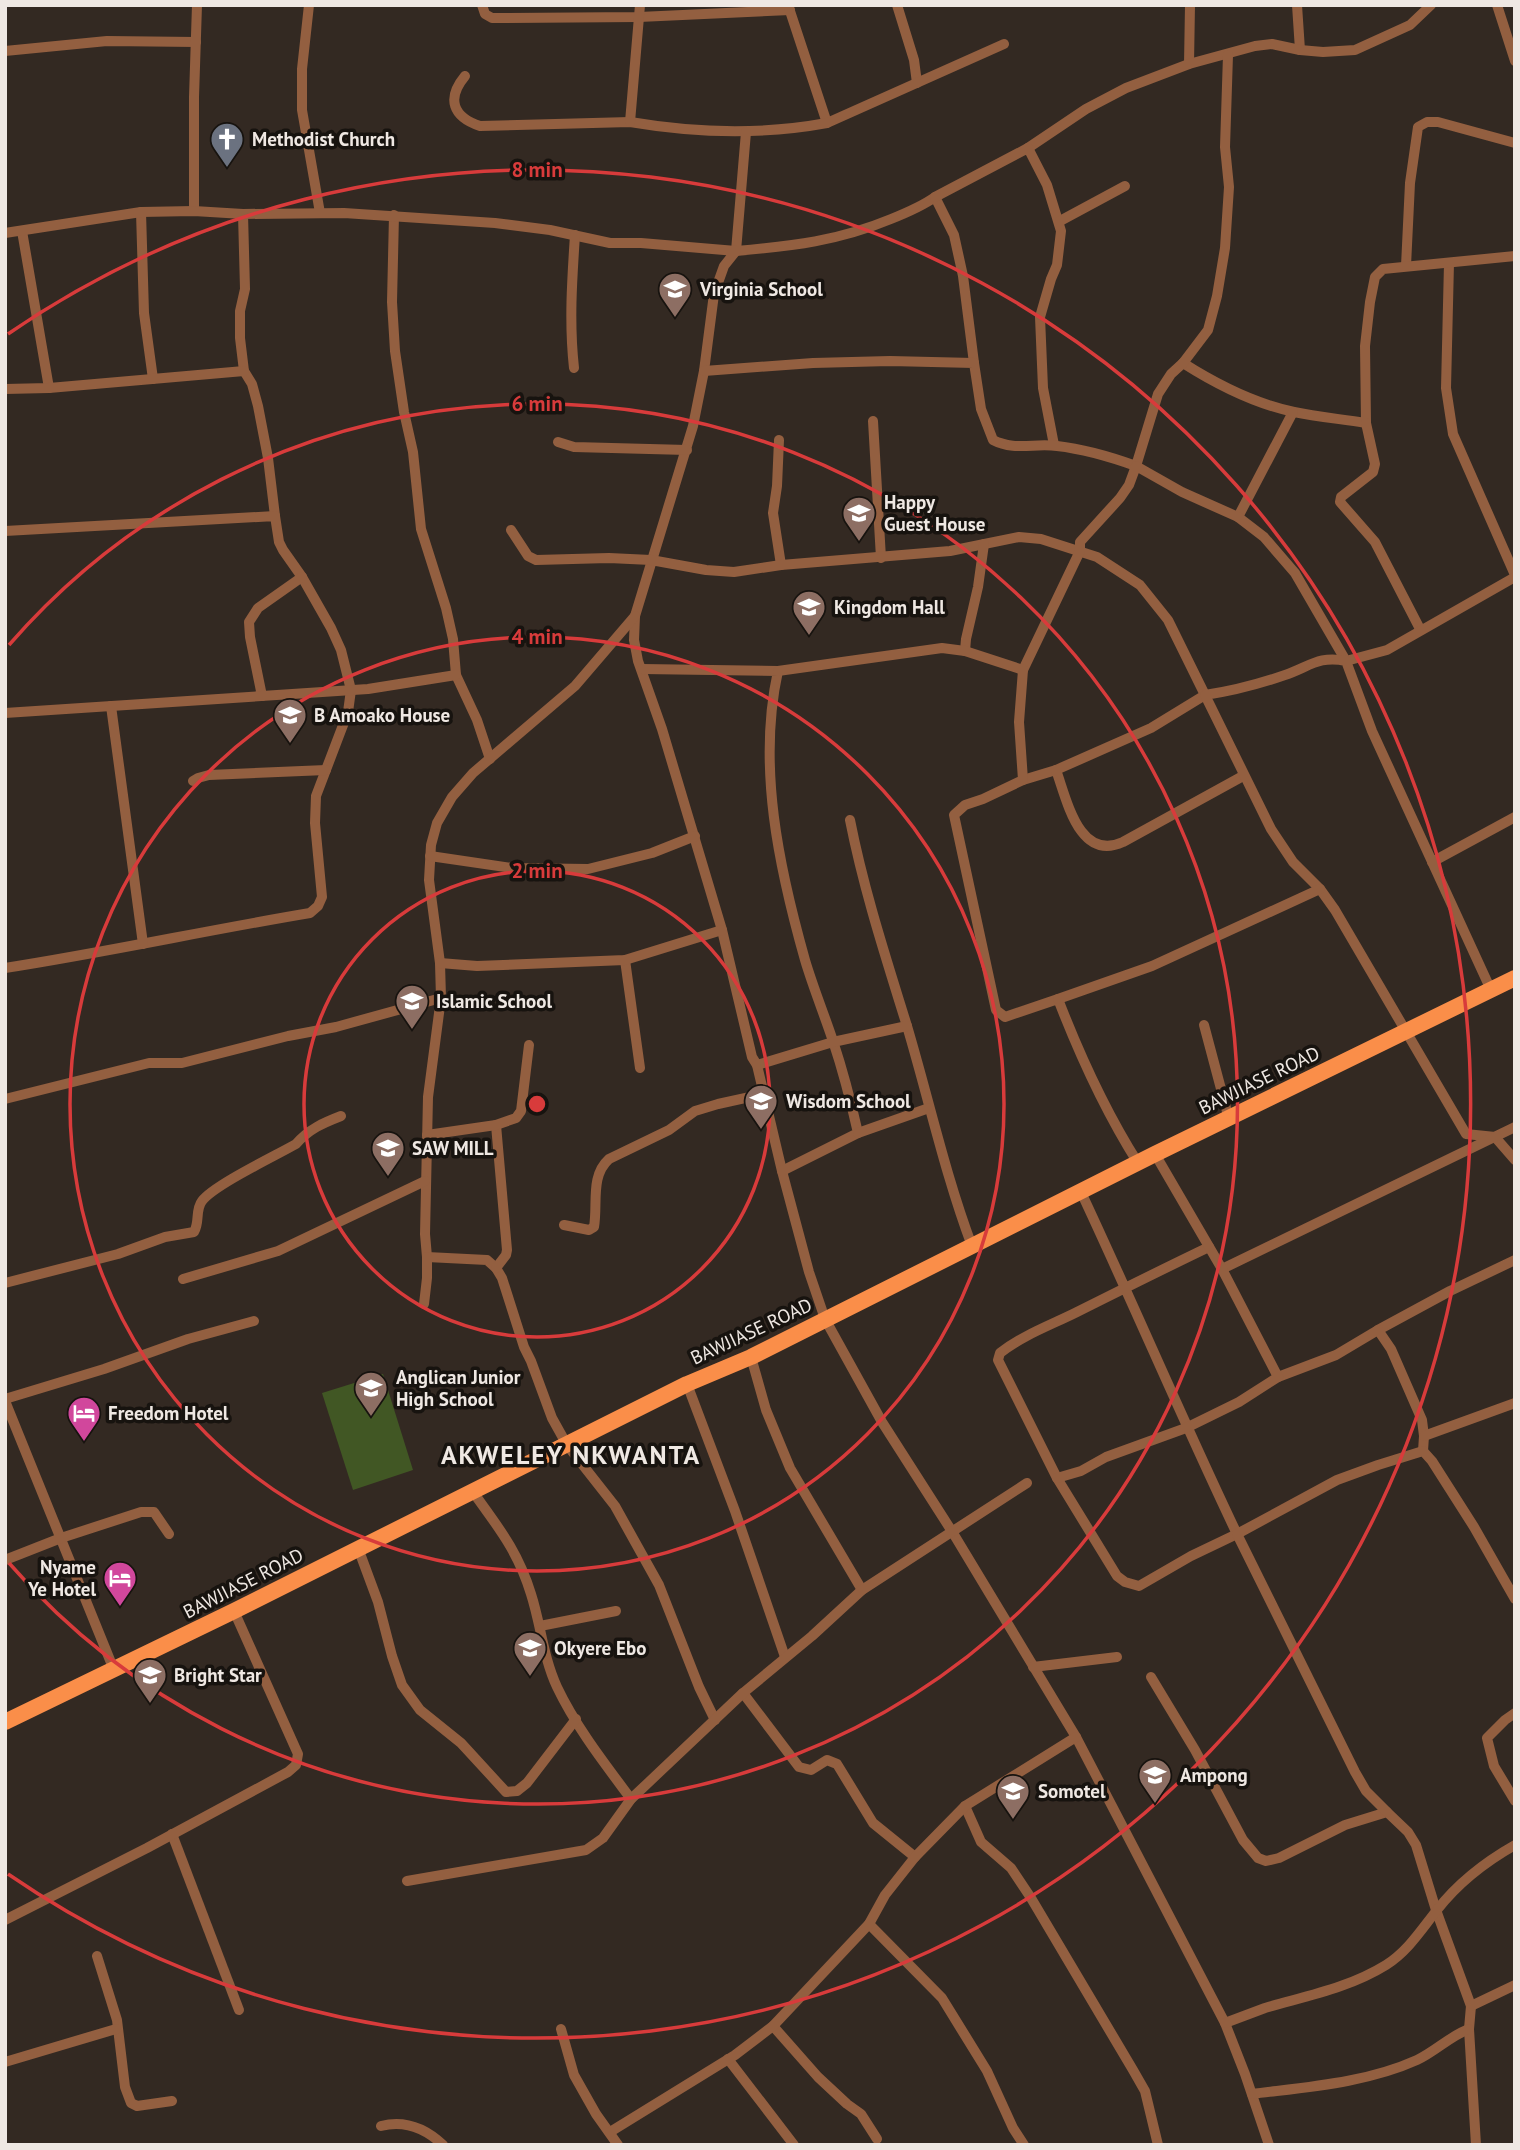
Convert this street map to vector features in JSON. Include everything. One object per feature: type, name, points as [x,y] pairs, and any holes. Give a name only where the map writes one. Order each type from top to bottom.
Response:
[{"type":"main road","name":"BAWJIASE ROAD","points":[[5,1722],[234,1611],[687,1384],[751,1357],[1155,1154],[1515,978]]},
{"type":"street","points":[[194,211],[197,5]]},
{"type":"street","points":[[309,5],[302,69],[302,110],[320,213]]},
{"type":"street","points":[[482,5],[485,14],[492,18],[639,17],[789,8],[827,123]]},
{"type":"street","points":[[630,121],[640,5]]},
{"type":"street","points":[[897,5],[914,60],[917,83]]},
{"type":"street","points":[[1189,64],[1190,5]]},
{"type":"street","points":[[1297,5],[1300,50]]},
{"type":"street","points":[[5,233],[141,212],[194,211],[394,215],[495,223],[610,243],[736,251],[799,245],[862,232],[922,206],[934,197],[1028,148],[1096,104],[1189,64],[1272,44],[1324,52],[1355,50],[1410,24],[1431,5]]},
{"type":"street","points":[[1497,5],[1515,61]]},
{"type":"street","points":[[5,51],[107,41],[197,42]]},
{"type":"street","points":[[465,76],[457,90],[456,108],[459,115],[467,121],[480,126],[630,121],[746,132],[827,123],[1004,44]]},
{"type":"street","points":[[1023,780],[1019,722],[1023,670],[1080,551],[1080,542],[1129,485],[1158,394],[1208,330],[1225,248],[1228,55]]},
{"type":"street","points":[[1406,266],[1410,183],[1419,127],[1427,122],[1438,122],[1515,143]]},
{"type":"street","points":[[746,132],[736,251],[724,266],[714,294],[704,371],[687,450],[635,616],[634,640],[638,661],[695,836],[722,930],[782,1171],[809,1272],[825,1319],[882,1422],[953,1533],[1076,1737],[1225,2023],[1269,2145]]},
{"type":"street","points":[[1028,148],[1047,185],[1062,231],[1057,265],[1040,317],[1043,388],[1054,445]]},
{"type":"street","points":[[1060,221],[1125,186]]},
{"type":"street","points":[[934,197],[954,235],[981,410],[993,440],[1014,447],[1054,445],[1116,458],[1237,517],[1264,537],[1292,569],[1346,661],[1372,731],[1491,990]]},
{"type":"street","points":[[141,212],[144,313],[153,379]]},
{"type":"street","points":[[5,968],[310,913],[318,906],[322,897],[315,806],[319,786],[348,712],[351,690],[341,650],[322,611],[279,542],[258,406],[244,371],[240,338],[240,311],[245,289],[243,214]]},
{"type":"street","points":[[394,215],[392,302],[400,384],[413,452],[421,529],[446,608],[453,639],[456,675],[477,720],[490,759]]},
{"type":"street","points":[[22,231],[49,388]]},
{"type":"street","points":[[574,368],[570,302],[575,235]]},
{"type":"street","points":[[1420,629],[1375,542],[1340,502],[1341,497],[1373,472],[1375,464],[1366,423],[1365,346],[1375,277],[1383,269],[1515,256]]},
{"type":"street","points":[[1320,889],[1152,966],[1005,1017],[996,1010],[954,815],[965,806],[1023,780],[1056,770],[1151,728],[1205,695],[1248,687],[1327,659],[1346,661],[1387,650],[1515,576],[1453,434],[1446,388],[1449,263]]},
{"type":"street","points":[[704,371],[813,363],[974,363]]},
{"type":"street","points":[[1183,363],[1217,383],[1265,403],[1293,412],[1366,423]]},
{"type":"street","points":[[5,389],[49,388],[244,371]]},
{"type":"street","points":[[1237,517],[1293,412]]},
{"type":"street","points":[[873,421],[881,558]]},
{"type":"street","points":[[779,440],[778,486],[773,513],[781,565]]},
{"type":"street","points":[[558,442],[575,447],[687,450]]},
{"type":"street","points":[[5,531],[275,516]]},
{"type":"street","points":[[511,530],[528,556],[536,560],[651,560],[734,572],[781,565],[950,551],[1019,537],[1031,537],[1097,557],[1140,585],[1168,620],[1271,829],[1293,862],[1320,889],[1466,1134],[1495,1138],[1515,1160]]},
{"type":"street","points":[[965,651],[984,544]]},
{"type":"street","points":[[262,696],[249,622],[258,608],[302,577]]},
{"type":"street","points":[[424,1304],[428,1278],[425,1181],[430,1069],[441,998],[440,963],[429,887],[430,856],[440,816],[473,773],[575,686],[635,616]]},
{"type":"street","points":[[642,669],[778,671],[942,648],[965,651],[1023,670]]},
{"type":"street","points":[[778,671],[772,698],[769,750],[773,809],[805,960],[833,1041],[858,1133]]},
{"type":"street","points":[[5,713],[351,690],[456,675]]},
{"type":"street","points":[[111,706],[143,944]]},
{"type":"street","points":[[193,781],[209,775],[327,770]]},
{"type":"street","points":[[1056,770],[1074,821],[1092,844],[1102,847],[1122,842],[1243,776]]},
{"type":"street","points":[[1432,862],[1515,817]]},
{"type":"street","points":[[850,820],[866,893],[907,1026],[942,1157],[972,1246]]},
{"type":"street","points":[[430,856],[512,868],[588,869],[652,853],[695,836]]},
{"type":"street","points":[[440,963],[477,966],[625,960],[722,930]]},
{"type":"street","points":[[625,960],[639,1068]]},
{"type":"street","points":[[5,1099],[149,1063],[182,1063],[288,1036],[336,1027],[441,998]]},
{"type":"street","points":[[1058,999],[1079,1053],[1117,1130],[1138,1163]]},
{"type":"street","points":[[1204,1025],[1229,1119]]},
{"type":"street","points":[[757,1065],[833,1041],[907,1026]]},
{"type":"street","points":[[427,1135],[496,1125],[516,1118],[521,1111],[529,1045]]},
{"type":"street","points":[[565,1225],[589,1230],[594,1227],[597,1179],[602,1165],[609,1158],[669,1130],[695,1111],[764,1094]]},
{"type":"street","points":[[782,1171],[858,1133],[929,1108]]},
{"type":"street","points":[[5,1283],[118,1254],[165,1237],[194,1232],[199,1206],[210,1192],[296,1144],[314,1127],[341,1116]]},
{"type":"street","points":[[496,1125],[507,1250],[496,1268]]},
{"type":"street","points":[[1222,1269],[1515,1127]]},
{"type":"street","points":[[1155,1154],[1222,1269],[1278,1377]]},
{"type":"street","points":[[183,1279],[278,1251],[425,1181]]},
{"type":"street","points":[[1081,1192],[1126,1287],[1186,1428],[1355,1772],[1366,1791],[1408,1832],[1416,1845],[1471,2006],[1469,2029],[1476,2145]]},
{"type":"street","points":[[1209,1247],[1033,1333],[1000,1353],[998,1360],[1057,1478],[1117,1576],[1139,1586],[1337,1480],[1423,1451]]},
{"type":"street","points":[[427,1257],[487,1260],[496,1268],[502,1278],[524,1347],[552,1418],[567,1445],[615,1506],[659,1585],[699,1687],[715,1720]]},
{"type":"street","points":[[1057,1478],[1081,1471],[1106,1457],[1186,1428],[1239,1402],[1278,1377],[1336,1355],[1450,1291],[1515,1260]]},
{"type":"street","points":[[114,1670],[61,1538],[8,1417],[5,1400],[188,1339],[254,1321]]},
{"type":"street","points":[[1378,1330],[1391,1349],[1422,1420],[1423,1451],[1437,1468],[1474,1527],[1515,1600]]},
{"type":"street","points":[[751,1357],[766,1410],[790,1468],[862,1590]]},
{"type":"street","points":[[687,1384],[735,1511],[785,1657]]},
{"type":"street","points":[[1424,1436],[1515,1403]]},
{"type":"street","points":[[407,1881],[586,1850],[603,1838],[631,1799],[743,1693],[862,1590],[1027,1483]]},
{"type":"street","points":[[472,1492],[513,1547],[531,1594],[549,1667],[558,1689],[631,1799]]},
{"type":"street","points":[[5,1560],[61,1538],[141,1512],[154,1512],[169,1534]]},
{"type":"street","points":[[358,1548],[378,1602],[402,1685],[419,1710],[461,1743],[506,1792],[517,1791],[527,1783],[576,1719]]},
{"type":"street","points":[[5,1920],[172,1835],[288,1772],[296,1765],[298,1754],[234,1611]]},
{"type":"street","points":[[540,1626],[616,1611]]},
{"type":"street","points":[[1034,1667],[1117,1657]]},
{"type":"street","points":[[1151,1677],[1243,1840],[1258,1858],[1266,1861],[1279,1858],[1345,1825],[1387,1812]]},
{"type":"street","points":[[743,1693],[799,1768],[811,1770],[827,1760],[837,1765],[873,1823],[915,1857]]},
{"type":"street","points":[[1515,1713],[1487,1738],[1494,1766],[1515,1801]]},
{"type":"street","points":[[610,2132],[728,2059],[773,2026],[869,1924],[885,1895],[915,1857],[965,1806],[1076,1737]]},
{"type":"street","points":[[965,1806],[981,1842],[1010,1868],[1031,1898],[1145,2091],[1158,2145]]},
{"type":"street","points":[[172,1835],[239,2010]]},
{"type":"street","points":[[1225,2023],[1340,1986],[1386,1965],[1407,1949],[1436,1910],[1462,1882],[1515,1845]]},
{"type":"street","points":[[869,1924],[942,1998],[988,2071],[1013,2128],[1024,2145]]},
{"type":"street","points":[[97,1956],[117,2020],[125,2087],[131,2103],[138,2106],[172,2101]]},
{"type":"street","points":[[1471,2006],[1515,1985]]},
{"type":"street","points":[[773,2026],[817,2077],[861,2114],[877,2139]]},
{"type":"street","points":[[5,2062],[116,2029]]},
{"type":"street","points":[[561,2029],[574,2075],[596,2114],[618,2145]]},
{"type":"street","points":[[1252,2094],[1341,2082],[1382,2072],[1419,2059],[1469,2029]]},
{"type":"street","points":[[728,2059],[794,2145]]},
{"type":"street","points":[[381,2126],[395,2123],[414,2126],[433,2135],[443,2145]]},
{"type":"green space","points":[[383,1374],[413,1470],[353,1490],[322,1393]]},
{"type":"place","name":"Methodist Church","points":[[227,169]]},
{"type":"place","name":"Virginia School","points":[[675,319]]},
{"type":"place","name":"Happy Guest House","points":[[859,543]]},
{"type":"place","name":"Kingdom Hall","points":[[809,637]]},
{"type":"place","name":"B Amoako House","points":[[290,745]]},
{"type":"place","name":"Islamic School","points":[[412,1031]]},
{"type":"place","name":"Wisdom School","points":[[761,1131]]},
{"type":"place","name":"SAW MILL","points":[[388,1178]]},
{"type":"place","name":"Anglican Junior High School","points":[[371,1418]]},
{"type":"place","name":"Freedom Hotel","points":[[84,1443]]},
{"type":"place","name":"Nyame Ye Hotel","points":[[120,1608]]},
{"type":"place","name":"Okyere Ebo","points":[[530,1678]]},
{"type":"place","name":"Bright Star","points":[[150,1705]]},
{"type":"place","name":"Ampong","points":[[1155,1805]]},
{"type":"place","name":"Somotel","points":[[1013,1821]]},
{"type":"district","name":"AKWELEY NKWANTA","points":[[571,1455]]}]
